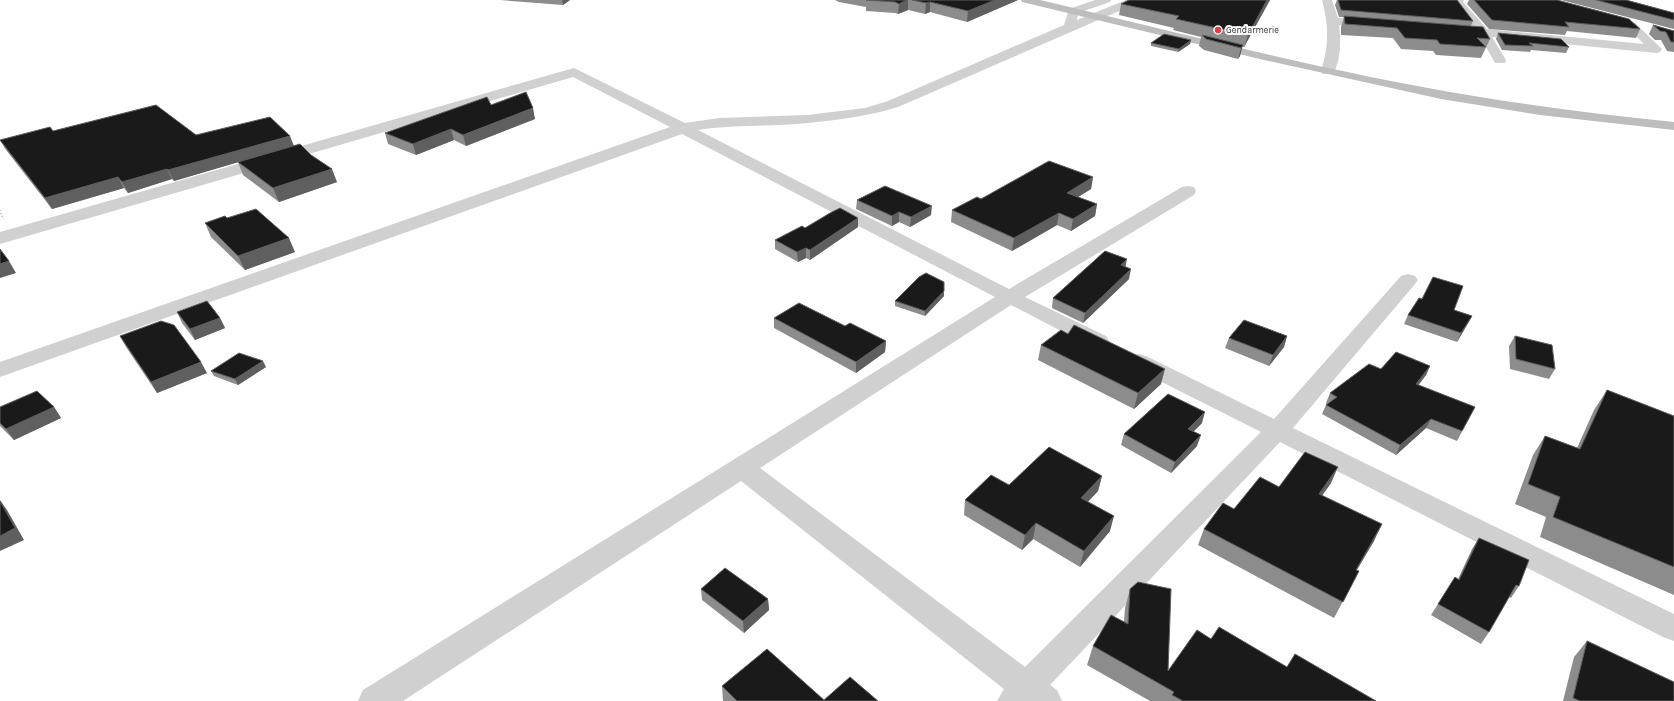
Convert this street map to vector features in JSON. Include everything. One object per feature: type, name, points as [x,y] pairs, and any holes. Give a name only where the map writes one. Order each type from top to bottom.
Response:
[{"type":"main road","points":[[1026,0],[1409,88],[1541,111],[1674,126]]},
{"type":"street","points":[[1070,27],[1073,11],[1106,0]]},
{"type":"street","points":[[0,370],[683,128],[719,122],[807,119],[866,112],[893,104],[1136,0]]},
{"type":"street","points":[[1327,0],[1334,21],[1334,50],[1328,70]]},
{"type":"street","points":[[1458,0],[1457,1],[1484,33],[1500,60]]},
{"type":"street","points":[[1617,20],[1630,25],[1649,27]]},
{"type":"street","points":[[1334,21],[1381,25]]},
{"type":"street","points":[[1444,30],[1656,49],[1630,25]]},
{"type":"street","points":[[0,238],[574,72],[1010,297],[1674,628]]},
{"type":"street","points":[[375,701],[1010,297],[1188,191]]},
{"type":"street","points":[[742,468],[1029,696],[1278,430],[1408,280]]},
{"type":"building","points":[[866,0],[907,0],[899,4],[895,2]]},
{"type":"building","points":[[912,0],[995,0],[968,11],[930,2],[926,3]]},
{"type":"building","name":"Gendarmerie","points":[[1129,0],[1267,0],[1248,35],[1176,19],[1179,16],[1121,4]]},
{"type":"building","points":[[1338,0],[1457,0],[1473,21],[1341,10]]},
{"type":"building","points":[[1474,0],[1557,0],[1629,19],[1640,29],[1565,22],[1569,27],[1492,20]]},
{"type":"building","points":[[1596,0],[1626,0],[1674,13],[1674,20]]},
{"type":"building","points":[[1344,16],[1483,27],[1490,39],[1477,38],[1486,47],[1440,44],[1437,40],[1405,38],[1397,28],[1345,24]]},
{"type":"building","points":[[1653,25],[1674,31],[1674,42],[1671,42],[1666,32],[1660,31]]},
{"type":"building","points":[[1498,33],[1561,39],[1569,47],[1529,43],[1533,46],[1505,45]]},
{"type":"building","points":[[1164,34],[1191,40],[1179,49],[1151,43]]},
{"type":"building","points":[[1202,35],[1243,45],[1241,48],[1206,39]]},
{"type":"building","points":[[526,92],[533,108],[463,135],[451,129],[413,144],[385,133],[487,97],[491,105]]},
{"type":"building","points":[[156,105],[196,135],[270,117],[290,136],[122,182],[118,177],[45,198],[0,140],[50,127],[53,131]]},
{"type":"building","points":[[300,144],[311,155],[332,169],[273,188],[238,162]]},
{"type":"building","points":[[1049,161],[1093,177],[1067,193],[1097,204],[1073,219],[1059,213],[1014,238],[952,210],[977,197],[981,199]]},
{"type":"building","points":[[885,186],[932,206],[911,217],[899,212],[892,216],[857,200]]},
{"type":"building","points":[[840,208],[858,218],[810,250],[806,248],[797,252],[775,240],[802,226],[805,228]]},
{"type":"building","points":[[256,209],[289,238],[238,256],[205,223],[225,216],[227,218]]},
{"type":"building","points":[[0,249],[9,261],[0,264]]},
{"type":"building","points":[[1105,251],[1127,259],[1121,265],[1131,269],[1085,313],[1053,298]]},
{"type":"building","points":[[926,273],[944,282],[944,291],[925,311],[895,301],[919,277]]},
{"type":"building","points":[[1433,277],[1463,286],[1454,310],[1472,316],[1461,333],[1408,315],[1419,298],[1422,299]]},
{"type":"building","points":[[207,301],[220,318],[190,329],[177,312]]},
{"type":"building","points":[[799,303],[845,326],[850,323],[886,341],[856,362],[774,318]]},
{"type":"building","points":[[1244,320],[1287,336],[1273,355],[1229,338]]},
{"type":"building","points":[[161,321],[174,325],[201,362],[151,382],[120,336]]},
{"type":"building","points":[[1074,325],[1165,369],[1138,393],[1041,345],[1061,330],[1068,334]]},
{"type":"building","points":[[1515,336],[1552,345],[1555,369],[1516,359]]},
{"type":"building","points":[[1396,352],[1430,366],[1416,384],[1475,407],[1462,431],[1431,419],[1400,445],[1326,405],[1337,397],[1330,393],[1369,364],[1381,369]]},
{"type":"building","points":[[239,353],[263,361],[235,379],[211,371]]},
{"type":"building","points":[[1607,390],[1674,416],[1674,567],[1553,517],[1560,497],[1528,484],[1545,436],[1580,449]]},
{"type":"building","points":[[37,391],[54,407],[6,429],[0,423],[0,407]]},
{"type":"building","points":[[1168,394],[1205,412],[1188,429],[1201,435],[1175,462],[1124,434]]},
{"type":"building","points":[[1049,447],[1102,476],[1081,498],[1114,516],[1084,551],[1036,523],[1025,535],[965,500],[991,475],[1009,485]]},
{"type":"building","points":[[1305,452],[1338,467],[1319,494],[1382,524],[1356,570],[1359,571],[1343,602],[1204,529],[1223,503],[1234,509],[1260,477],[1279,487]]},
{"type":"building","points":[[0,501],[15,528],[0,536]]},
{"type":"building","points":[[1479,538],[1529,560],[1519,586],[1516,585],[1489,632],[1438,604],[1455,577],[1459,580]]},
{"type":"building","points":[[725,568],[768,599],[743,621],[701,589]]},
{"type":"building","points":[[1138,582],[1171,589],[1168,671],[1197,630],[1211,639],[1219,627],[1287,667],[1295,654],[1376,701],[1183,701],[1172,695],[1174,692],[1093,646],[1111,615],[1128,624],[1130,589]]},
{"type":"building","points":[[1587,641],[1674,682],[1674,701],[1580,701],[1573,698]]},
{"type":"building","points":[[767,649],[824,700],[850,677],[878,701],[737,701],[722,686]]},
{"type":"place","name":"Gendarmerie","points":[[1218,30]]}]
